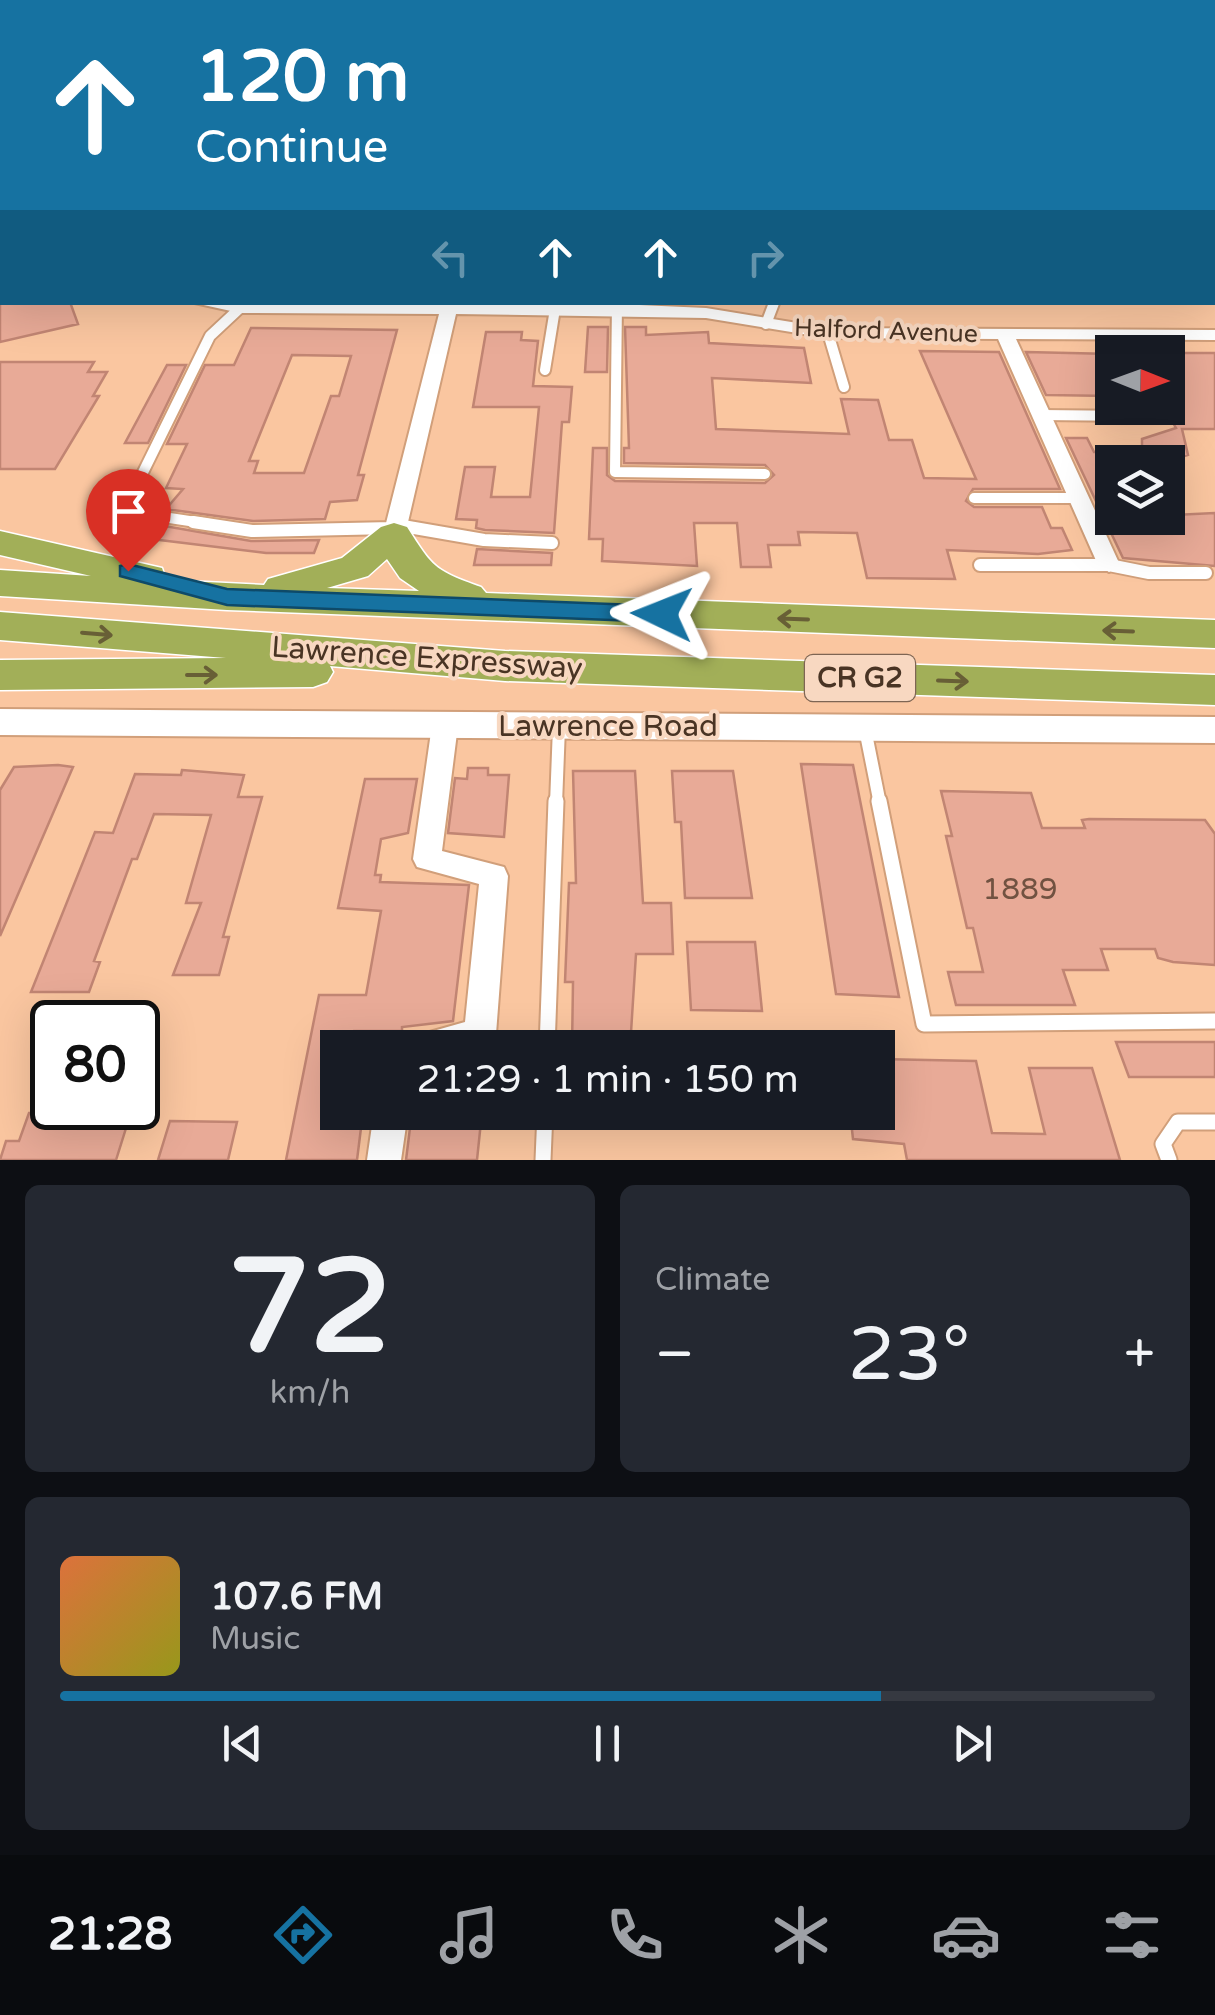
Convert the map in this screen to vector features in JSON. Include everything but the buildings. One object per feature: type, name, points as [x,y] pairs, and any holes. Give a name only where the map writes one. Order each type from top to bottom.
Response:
[{"type":"highway","points":[[0,543],[227,597],[302,584],[355,567],[396,529]]},
{"type":"highway","points":[[396,529],[403,560],[423,580],[504,608]]},
{"type":"highway","name":"Lawrence Expressway","points":[[0,584],[227,597],[1215,634]]},
{"type":"highway","name":"Lawrence Expressway","points":[[0,626],[506,666],[1215,690]]},
{"type":"highway","points":[[0,674],[506,666]]},
{"type":"street","name":"Halford Avenue","points":[[219,305],[707,308],[766,324],[828,333],[1215,336]]},
{"type":"street","points":[[396,529],[449,308]]},
{"type":"street","points":[[1005,335],[1109,565]]},
{"type":"street","name":"Lawrence Road","points":[[0,722],[1215,730]]},
{"type":"street","points":[[446,725],[427,858],[494,876],[480,1030]]},
{"type":"street","points":[[384,1160],[388,1130]]},
{"type":"lane","points":[[766,324],[773,305]]},
{"type":"lane","points":[[617,306],[615,472],[765,474]]},
{"type":"lane","points":[[240,308],[210,336],[124,511],[252,532],[396,529],[484,540],[552,543]]},
{"type":"lane","points":[[546,370],[554,309]]},
{"type":"lane","points":[[828,333],[844,388]]},
{"type":"lane","points":[[1041,415],[1095,416]]},
{"type":"lane","points":[[974,498],[1079,498]]},
{"type":"lane","points":[[980,565],[1109,565],[1150,573],[1206,573]]},
{"type":"lane","points":[[547,1030],[560,727]]},
{"type":"lane","points":[[866,729],[924,1024],[1215,1021]]},
{"type":"lane","points":[[1169,1160],[1163,1144],[1178,1122],[1215,1122]]},
{"type":"lane","points":[[543,1160],[544,1130]]},
{"type":"route","points":[[128,571],[227,597],[662,614]]}]
